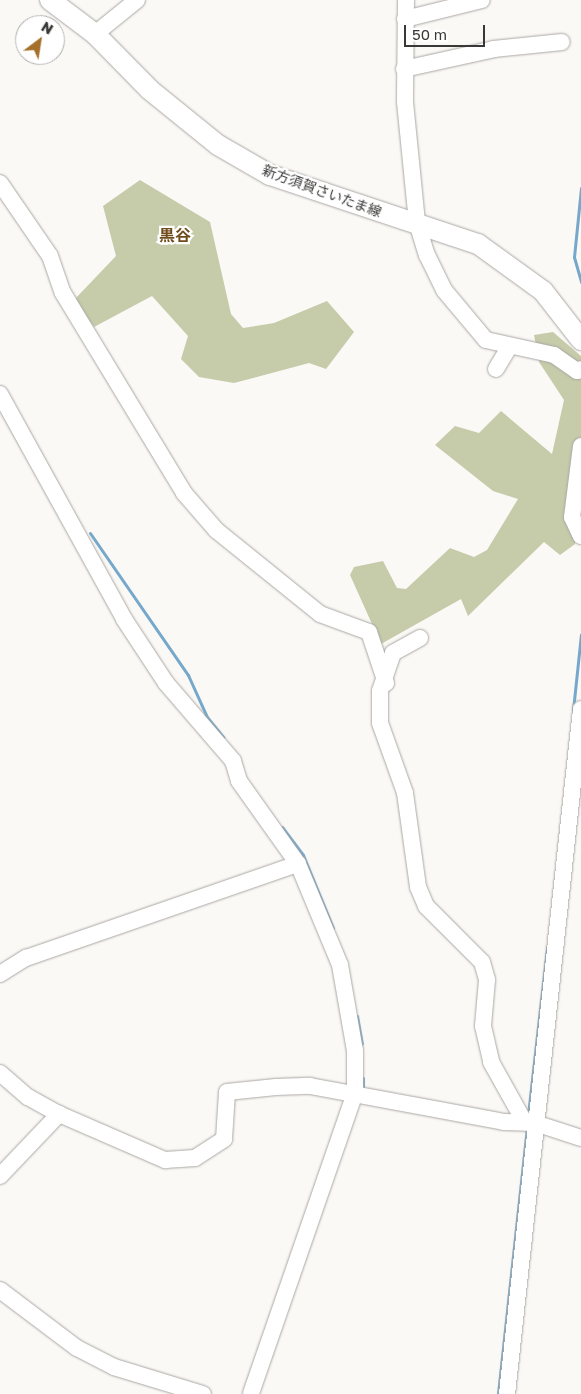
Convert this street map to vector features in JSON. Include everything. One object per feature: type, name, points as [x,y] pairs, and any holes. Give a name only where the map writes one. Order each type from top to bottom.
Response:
[{"type":"main road","name":"新方須賀さいたま線","points":[[50,0],[95,34],[186,122],[246,162],[270,175],[455,234],[502,258],[543,291],[581,340]]},
{"type":"street","points":[[95,34],[138,0]]},
{"type":"street","points":[[406,0],[404,69],[417,223],[444,290],[486,340],[509,347],[554,355],[580,373]]},
{"type":"street","points":[[405,19],[482,0]]},
{"type":"street","points":[[404,69],[494,49],[562,42]]},
{"type":"street","points":[[1,188],[50,256],[63,293],[184,493],[216,530],[320,614],[369,632],[386,683]]},
{"type":"street","points":[[496,370],[509,347]]},
{"type":"street","points":[[0,394],[124,619],[166,682],[233,761],[239,781],[298,864],[340,965],[355,1051],[355,1093],[250,1394]]},
{"type":"street","points":[[581,446],[572,517],[581,536]]},
{"type":"street","points":[[420,638],[393,653],[386,683],[380,691],[380,723],[406,793],[418,887],[426,906],[482,962],[487,980],[483,1026],[492,1062],[529,1122]]},
{"type":"street","points":[[506,1394],[529,1122],[581,710]]},
{"type":"street","points":[[0,974],[35,955],[298,864]]},
{"type":"street","points":[[0,1073],[28,1097],[59,1114],[165,1160],[195,1158],[224,1139],[227,1092],[310,1086],[505,1122],[529,1122],[581,1138]]},
{"type":"street","points":[[0,1176],[59,1114]]},
{"type":"street","points":[[0,1290],[77,1348],[114,1367],[203,1394]]},
{"type":"green space","points":[[140,180],[210,222],[231,314],[243,328],[274,323],[327,301],[354,332],[326,369],[309,363],[234,383],[199,377],[181,359],[188,336],[152,296],[94,327],[74,300],[116,256],[103,206]]},
{"type":"green space","points":[[553,332],[581,356],[581,504],[575,544],[560,555],[544,542],[468,616],[461,599],[381,644],[350,575],[354,567],[383,561],[397,588],[406,589],[450,548],[474,557],[487,550],[518,499],[493,491],[435,445],[455,426],[479,433],[501,411],[552,454],[564,400],[539,362],[534,335]]},
{"type":"waterway","points":[[581,188],[574,257],[581,282]]},
{"type":"waterway","points":[[90,533],[188,675],[207,717],[223,737]]},
{"type":"waterway","points":[[573,710],[581,634]]},
{"type":"waterway","points":[[282,827],[303,855],[333,928]]},
{"type":"waterway","points":[[528,1115],[547,947]]},
{"type":"waterway","points":[[357,1016],[362,1044]]},
{"type":"waterway","points":[[363,1078],[363,1091]]},
{"type":"waterway","points":[[498,1394],[527,1129]]},
{"type":"district","name":"黒谷","points":[[175,235]]}]
